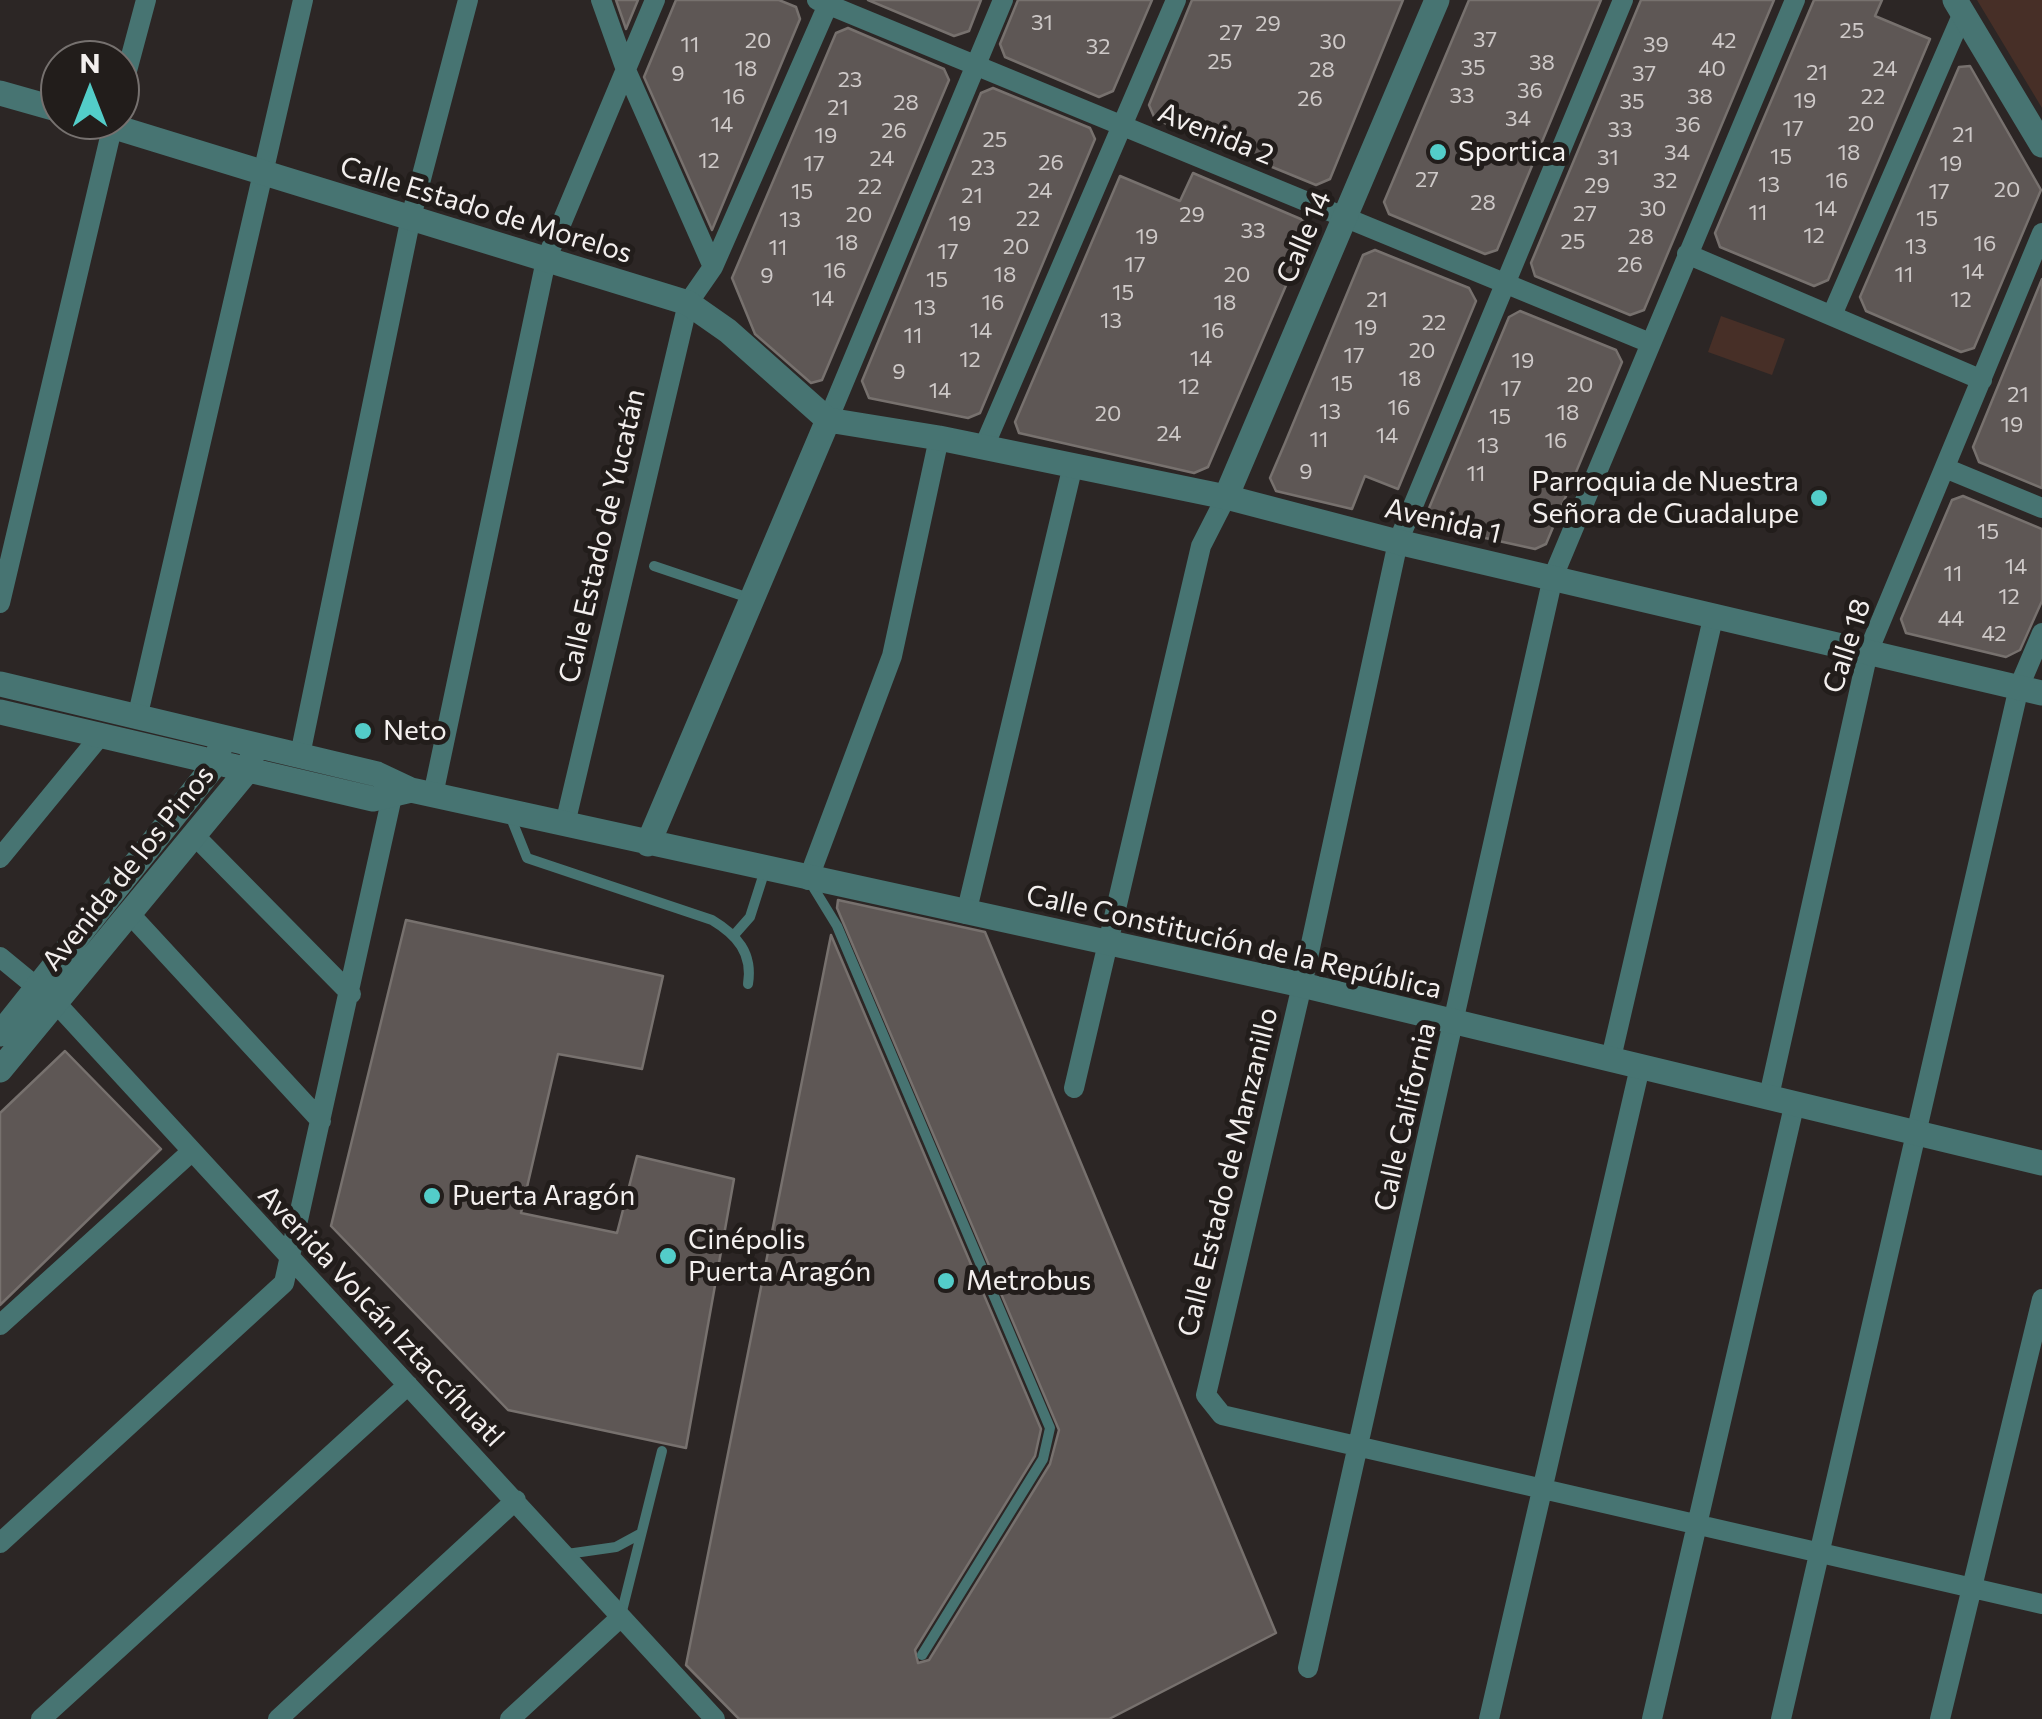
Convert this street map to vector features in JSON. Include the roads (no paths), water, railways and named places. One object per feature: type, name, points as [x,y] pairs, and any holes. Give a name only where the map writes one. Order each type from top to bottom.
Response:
[{"type":"street","points":[[135,40],[146,0]]},
{"type":"street","points":[[138,714],[260,172],[303,0]]},
{"type":"street","points":[[300,755],[411,217],[468,0]]},
{"type":"street","points":[[601,0],[626,70],[713,268]]},
{"type":"street","points":[[0,1544],[284,1284],[351,994],[546,260],[656,0]]},
{"type":"street","points":[[648,844],[1002,0]]},
{"type":"street","points":[[984,448],[1176,0]]},
{"type":"street","name":"Calle 14","points":[[1226,497],[1437,0]]},
{"type":"street","name":"Calle Estado de Manzanillo","points":[[1356,1446],[1222,1415],[1209,1404],[1205,1386],[1302,986],[1398,542],[1623,0]]},
{"type":"street","name":"Calle California","points":[[1308,1668],[1553,577],[1795,0]]},
{"type":"street","name":"Avenida 2","points":[[825,2],[1650,343]]},
{"type":"street","name":"Calle Estado de Yucatán","points":[[565,824],[688,303],[713,268],[825,2]]},
{"type":"street","points":[[1832,315],[1959,6]]},
{"type":"street","points":[[1959,6],[2042,145]]},
{"type":"street","points":[[0,93],[40,104]]},
{"type":"street","name":"Calle Estado de Morelos","points":[[140,133],[688,303],[728,331],[828,420]]},
{"type":"street","points":[[0,604],[102,140]]},
{"type":"street","name":"Calle 18","points":[[1769,1096],[1868,652],[2042,234]]},
{"type":"street","points":[[1687,254],[1982,380]]},
{"type":"street","name":"Avenida 1","points":[[828,420],[939,438],[1226,497],[1398,542],[2030,690]]},
{"type":"street","points":[[808,880],[892,656],[939,438]]},
{"type":"street","points":[[966,914],[1074,465]]},
{"type":"street","points":[[1945,468],[2042,508]]},
{"type":"street","points":[[1074,1088],[1201,546],[1226,497]]},
{"type":"street","points":[[1611,1058],[1714,614]]},
{"type":"street","points":[[1781,1719],[1916,1132],[2042,633]]},
{"type":"street","name":"Calle Constitución de la República","points":[[0,684],[300,755],[408,791],[966,914],[1108,941],[2042,1163]]},
{"type":"street","name":"Calle Constitución de la República","points":[[0,712],[373,799],[408,791]]},
{"type":"street","points":[[0,858],[101,735]]},
{"type":"street","name":"Avenida de los Pinos","points":[[0,1070],[47,996],[216,763],[223,737]]},
{"type":"street","name":"Avenida de los Pinos","points":[[0,1034],[47,996],[128,912],[247,771],[256,744]]},
{"type":"street","points":[[193,834],[351,994]]},
{"type":"street","points":[[128,912],[321,1121]]},
{"type":"street","name":"Avenida Volcán Iztaccíhuatl","points":[[0,957],[47,996],[567,1554],[715,1719]]},
{"type":"street","points":[[1489,1719],[1640,1066]]},
{"type":"street","points":[[1652,1719],[1795,1102]]},
{"type":"street","points":[[0,1325],[191,1152]]},
{"type":"street","points":[[1940,1719],[2042,1299]]},
{"type":"street","points":[[41,1719],[408,1386]]},
{"type":"street","points":[[1356,1446],[2042,1604]]},
{"type":"street","points":[[278,1719],[516,1500]]},
{"type":"street","points":[[510,1719],[621,1617]]},
{"type":"lane","points":[[654,566],[752,599]]},
{"type":"lane","points":[[509,812],[528,858],[712,920],[735,934],[751,966],[748,984]]},
{"type":"lane","points":[[735,934],[750,917],[764,870]]},
{"type":"lane","points":[[808,880],[837,926],[1050,1428],[1043,1459],[922,1655]]},
{"type":"lane","points":[[621,1617],[662,1451]]},
{"type":"lane","points":[[567,1554],[616,1547],[640,1534]]},
{"type":"place","name":"Sportica","points":[[1438,152]]},
{"type":"place","name":"Parroquia de Nuestra Señora de Guadalupe","points":[[1819,498]]},
{"type":"place","name":"Neto","points":[[363,731]]},
{"type":"place","name":"Puerta Aragón","points":[[432,1196]]},
{"type":"place","name":"Cinépolis Puerta Aragón","points":[[668,1256]]},
{"type":"place","name":"Metrobus","points":[[946,1281]]}]
